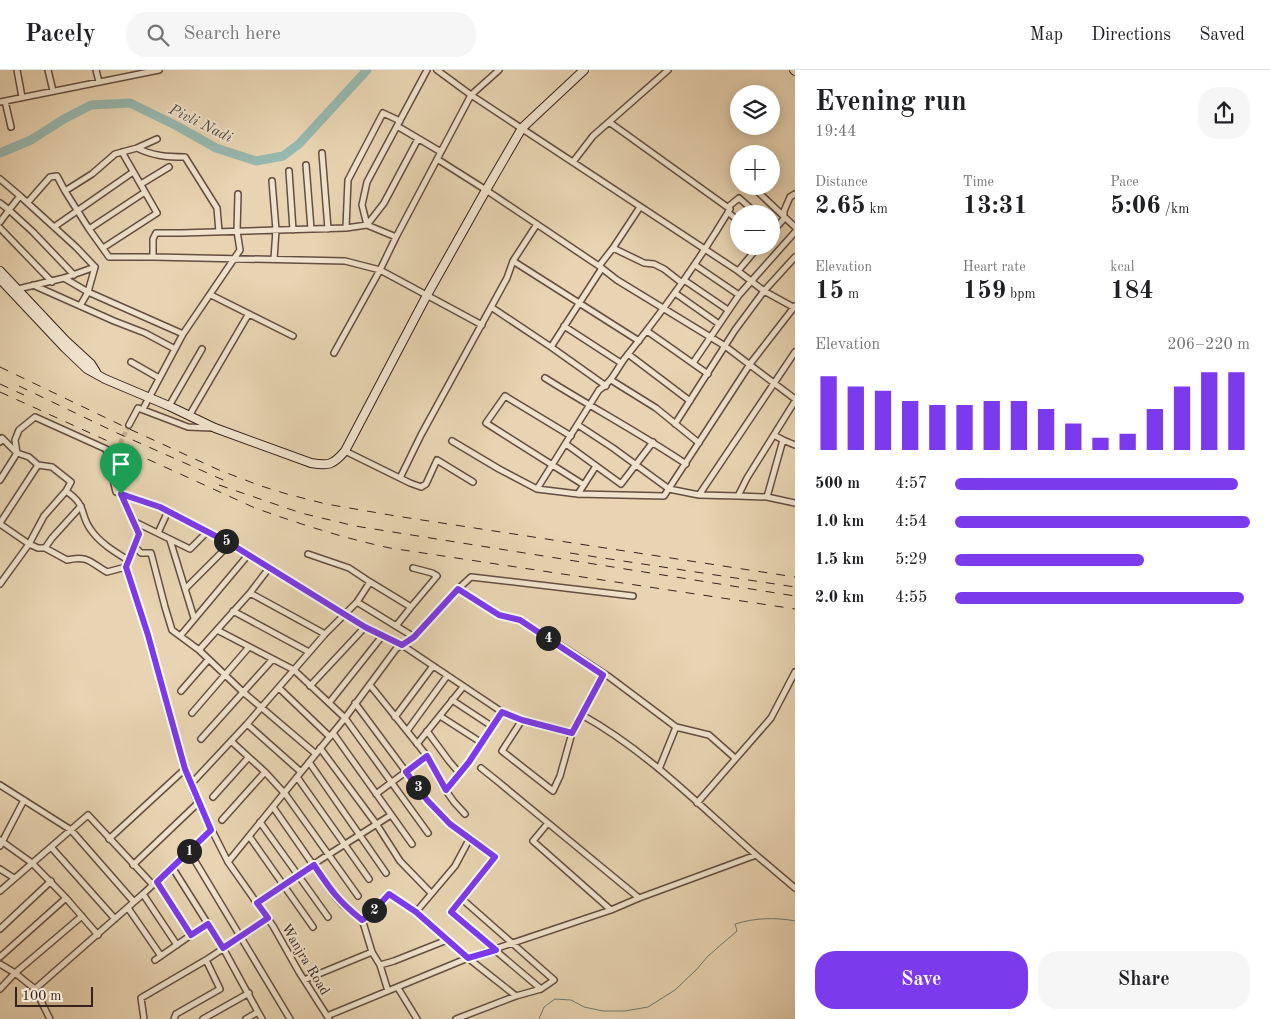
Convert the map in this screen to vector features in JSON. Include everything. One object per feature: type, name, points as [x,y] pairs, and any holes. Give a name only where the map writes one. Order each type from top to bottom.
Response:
[{"type":"street","points":[[18,70],[22,98]]},
{"type":"street","points":[[48,70],[53,91]]},
{"type":"street","points":[[96,70],[99,82]]},
{"type":"street","points":[[125,70],[126,76]]},
{"type":"street","points":[[10,127],[2,101],[157,70]]},
{"type":"street","points":[[367,225],[362,205],[367,182],[427,70]]},
{"type":"street","points":[[437,70],[471,95],[764,290],[795,307],[750,364],[664,496],[578,494],[537,489],[452,441]]},
{"type":"street","points":[[334,353],[380,270],[471,95],[499,70]]},
{"type":"street","points":[[0,279],[32,309],[87,369],[113,384],[169,406],[215,428],[311,463],[326,465],[335,462],[345,450],[428,295],[522,128],[584,70]]},
{"type":"street","points":[[573,162],[593,136],[668,70]]},
{"type":"street","points":[[346,228],[348,180],[383,113],[418,139],[440,152]]},
{"type":"street","points":[[537,489],[599,390],[611,380],[621,363],[675,293],[705,250],[728,210],[609,122]]},
{"type":"street","points":[[65,191],[92,174],[115,154],[137,148],[158,139]]},
{"type":"street","points":[[367,225],[384,203],[418,139]]},
{"type":"street","points":[[137,148],[149,154],[185,157],[217,208],[219,232]]},
{"type":"street","points":[[103,248],[158,213],[122,152]]},
{"type":"street","points":[[322,153],[328,228]]},
{"type":"street","points":[[437,159],[601,267],[617,280],[725,346],[795,400],[738,496]]},
{"type":"street","points":[[306,165],[311,229]]},
{"type":"street","points":[[141,184],[169,167]]},
{"type":"street","points":[[289,171],[293,230]]},
{"type":"street","points":[[54,227],[134,172]]},
{"type":"street","points":[[28,202],[50,177],[57,176],[88,229],[109,257],[345,261],[380,270],[482,325]]},
{"type":"street","points":[[0,179],[28,202],[94,267]]},
{"type":"street","points":[[272,181],[276,230],[274,259]]},
{"type":"street","points":[[88,229],[145,192]]},
{"type":"street","points":[[144,409],[183,334],[240,250],[237,231],[238,194]]},
{"type":"street","points":[[780,222],[784,218],[784,211],[790,197],[795,194]]},
{"type":"street","points":[[761,195],[795,227]]},
{"type":"street","points":[[0,222],[20,196]]},
{"type":"street","points":[[733,205],[739,198],[747,205]]},
{"type":"street","points":[[0,203],[33,232],[74,276]]},
{"type":"street","points":[[552,347],[640,207]]},
{"type":"street","points":[[400,478],[421,435],[482,325],[513,262],[537,224]]},
{"type":"street","points":[[153,257],[153,239],[156,234],[346,228],[367,225],[396,237]]},
{"type":"street","points":[[0,228],[52,282]]},
{"type":"street","points":[[693,363],[750,280],[795,232]]},
{"type":"street","points":[[614,248],[644,263],[654,264],[664,269],[728,310]]},
{"type":"street","points":[[738,272],[752,255]]},
{"type":"street","points":[[675,424],[725,346],[764,290],[795,257]]},
{"type":"street","points":[[513,262],[639,341]]},
{"type":"street","points":[[695,265],[739,295]]},
{"type":"street","points":[[18,290],[74,276],[94,267]]},
{"type":"street","points":[[80,306],[88,292],[94,267]]},
{"type":"street","points":[[0,271],[18,290],[32,309]]},
{"type":"street","points":[[64,278],[88,292],[183,334]]},
{"type":"street","points":[[33,285],[145,333],[175,349]]},
{"type":"street","points":[[675,293],[719,324]]},
{"type":"street","points":[[211,295],[293,336]]},
{"type":"street","points":[[491,307],[552,347],[606,386]]},
{"type":"street","points":[[189,416],[248,315]]},
{"type":"street","points":[[564,326],[621,363]]},
{"type":"street","points":[[647,331],[708,374]]},
{"type":"street","points":[[169,406],[202,349]]},
{"type":"street","points":[[699,495],[795,352]]},
{"type":"street","points":[[628,354],[690,401]]},
{"type":"street","points":[[131,362],[159,378]]},
{"type":"street","points":[[545,378],[653,442],[686,464]]},
{"type":"street","points":[[611,380],[656,408],[699,442]]},
{"type":"street","points":[[571,436],[505,396],[486,424],[584,485]]},
{"type":"street","points":[[129,425],[138,408],[188,427],[215,428]]},
{"type":"street","points":[[0,480],[17,453],[15,440],[19,430],[35,417],[106,449],[116,492],[168,511],[231,544],[365,627],[402,645],[502,712],[522,720],[572,733]]},
{"type":"street","points":[[578,425],[669,489],[699,495],[767,497],[794,502],[795,496]]},
{"type":"street","points":[[774,435],[795,445]]},
{"type":"street","points":[[0,442],[2,438],[17,453],[29,457],[38,465],[52,468],[63,474],[71,482],[66,491],[44,516],[29,544],[0,584]]},
{"type":"street","points":[[767,497],[783,440]]},
{"type":"street","points":[[566,444],[621,484],[653,442]]},
{"type":"street","points":[[38,465],[0,523],[29,544],[38,548],[45,548],[67,560],[85,558],[107,572],[126,567],[139,534],[121,494],[116,464],[117,450]]},
{"type":"street","points":[[345,450],[400,478],[421,486],[426,484],[436,460],[473,482]]},
{"type":"street","points":[[578,494],[596,466]]},
{"type":"street","points":[[66,491],[76,498],[81,506],[89,529],[128,560]]},
{"type":"street","points":[[45,548],[81,506]]},
{"type":"street","points":[[158,533],[168,511]]},
{"type":"street","points":[[133,521],[190,549],[208,532]]},
{"type":"street","points":[[170,540],[194,618]]},
{"type":"street","points":[[186,588],[231,544]]},
{"type":"street","points":[[134,546],[141,554],[151,553],[172,630],[181,635],[243,692],[316,754]]},
{"type":"street","points":[[308,554],[349,568],[411,607]]},
{"type":"street","points":[[181,635],[248,555]]},
{"type":"street","name":"Wanjra Road","points":[[126,567],[148,635],[185,769],[198,804],[228,862],[268,918],[328,1017]]},
{"type":"street","points":[[198,650],[250,593],[269,568]]},
{"type":"street","points":[[396,626],[436,576],[432,573],[412,568]]},
{"type":"street","points":[[228,862],[332,735],[396,649],[414,637],[471,577],[633,596]]},
{"type":"street","points":[[191,784],[231,742],[325,634],[346,615],[370,582]]},
{"type":"street","points":[[458,589],[499,615],[520,620],[603,675],[608,676],[676,727],[709,735],[735,758]]},
{"type":"street","points":[[250,593],[325,634]]},
{"type":"street","points":[[357,602],[414,637]]},
{"type":"street","points":[[233,611],[309,652]]},
{"type":"street","points":[[310,686],[365,627]]},
{"type":"street","points":[[217,630],[294,670],[345,718],[428,833]]},
{"type":"street","points":[[329,703],[383,635]]},
{"type":"street","points":[[192,713],[249,647]]},
{"type":"street","points":[[181,691],[208,660]]},
{"type":"street","points":[[201,739],[272,660]]},
{"type":"street","points":[[395,716],[433,666]]},
{"type":"street","points":[[697,803],[771,718],[795,672]]},
{"type":"street","points":[[522,720],[502,751],[553,791],[560,776],[572,733],[603,675]]},
{"type":"street","points":[[407,731],[447,676]]},
{"type":"street","points":[[370,685],[427,756],[446,790],[465,814]]},
{"type":"street","points":[[417,744],[463,687]]},
{"type":"street","points":[[279,688],[332,735],[412,844]]},
{"type":"street","points":[[452,700],[493,727]]},
{"type":"street","points":[[355,702],[427,800],[450,824],[495,857],[451,912],[541,989]]},
{"type":"street","points":[[446,790],[460,774],[502,712]]},
{"type":"street","points":[[582,715],[621,739],[659,769],[795,888]]},
{"type":"street","points":[[440,716],[482,743]]},
{"type":"street","points":[[246,724],[299,775],[344,845],[369,879]]},
{"type":"street","points":[[659,769],[676,727]]},
{"type":"street","points":[[427,731],[448,761],[460,774]]},
{"type":"street","points":[[231,742],[265,772],[284,793],[358,896]]},
{"type":"street","points":[[320,748],[377,825],[400,861],[432,892]]},
{"type":"street","points":[[376,794],[427,756]]},
{"type":"street","points":[[213,797],[248,758]]},
{"type":"street","points":[[309,762],[386,873]]},
{"type":"street","points":[[481,768],[639,898]]},
{"type":"street","points":[[109,838],[185,769]]},
{"type":"street","points":[[222,820],[265,772]]},
{"type":"street","points":[[0,785],[71,830],[134,902]]},
{"type":"street","points":[[24,800],[1,843],[32,862],[98,935]]},
{"type":"street","points":[[133,865],[198,804]]},
{"type":"street","points":[[273,807],[334,895],[362,920],[372,952],[380,965],[388,991]]},
{"type":"street","points":[[0,891],[88,815],[133,865],[155,883],[191,935]]},
{"type":"street","points":[[257,903],[391,815]]},
{"type":"street","points":[[260,822],[328,917]]},
{"type":"street","points":[[548,823],[532,841],[611,910]]},
{"type":"street","points":[[35,990],[128,908],[211,830]]},
{"type":"street","points":[[249,836],[313,927]]},
{"type":"street","points":[[416,912],[455,866],[470,838]]},
{"type":"street","points":[[51,847],[115,919]]},
{"type":"street","points":[[189,851],[290,1019]]},
{"type":"street","points":[[328,1017],[468,958],[611,910],[756,855]]},
{"type":"street","points":[[172,867],[223,948],[262,1019]]},
{"type":"street","points":[[0,869],[14,878]]},
{"type":"street","points":[[0,929],[51,881]]},
{"type":"street","points":[[143,894],[177,945]]},
{"type":"street","points":[[362,920],[371,914],[389,894],[416,912],[468,958],[516,996]]},
{"type":"street","points":[[0,957],[66,898]]},
{"type":"street","points":[[456,1019],[516,996],[541,989],[554,980],[462,899]]},
{"type":"street","points":[[128,908],[162,956]]},
{"type":"street","points":[[0,989],[15,973],[82,916]]},
{"type":"street","points":[[144,1019],[141,998],[206,960],[268,918]]},
{"type":"street","points":[[155,960],[208,924]]},
{"type":"street","points":[[380,965],[447,940]]},
{"type":"street","points":[[304,980],[372,952]]},
{"type":"street","points":[[174,1019],[176,1014],[220,989],[206,960]]},
{"type":"street","points":[[0,964],[15,973],[35,990],[50,1019]]},
{"type":"street","points":[[398,988],[417,1019]]},
{"type":"street","points":[[203,1019],[249,994]]},
{"type":"street","points":[[246,1019],[258,1012]]},
{"type":"waterway","name":"Pivli Nadi","points":[[0,153],[31,140],[64,119],[91,105],[130,103],[216,148],[256,161],[283,156],[299,144],[367,70]]},
{"type":"waterway","points":[[539,1019],[544,1007],[555,999],[571,1000],[584,1007],[603,1011],[625,1011],[648,1007],[675,990],[708,956],[737,931],[735,924],[765,919],[795,921]]},
{"type":"tunnel","points":[[117,450],[129,425]]},
{"type":"railway","points":[[0,367],[219,470],[287,494],[326,504],[396,516],[795,577]]},
{"type":"railway","points":[[0,384],[24,395]]},
{"type":"railway","points":[[19,386],[117,433],[230,483]]},
{"type":"railway","points":[[0,392],[255,508],[338,535],[390,548],[795,609]]},
{"type":"railway","points":[[219,485],[301,513],[355,526],[795,596]]},
{"type":"railway","points":[[570,553],[795,587]]},
{"type":"route","points":[[121,494],[160,507],[231,544],[365,627],[402,645],[414,637],[458,589],[499,615],[520,620],[603,675],[572,733],[522,720],[502,712],[469,762],[446,790],[427,756],[406,772],[427,800],[450,824],[495,857],[451,912],[496,950],[468,958],[418,916],[416,912],[389,894],[371,914],[362,920],[334,895],[314,865],[257,903],[268,918],[223,948],[208,924],[191,935],[157,882],[211,830],[198,804],[185,769],[148,635],[126,567],[139,534],[121,494]]}]
